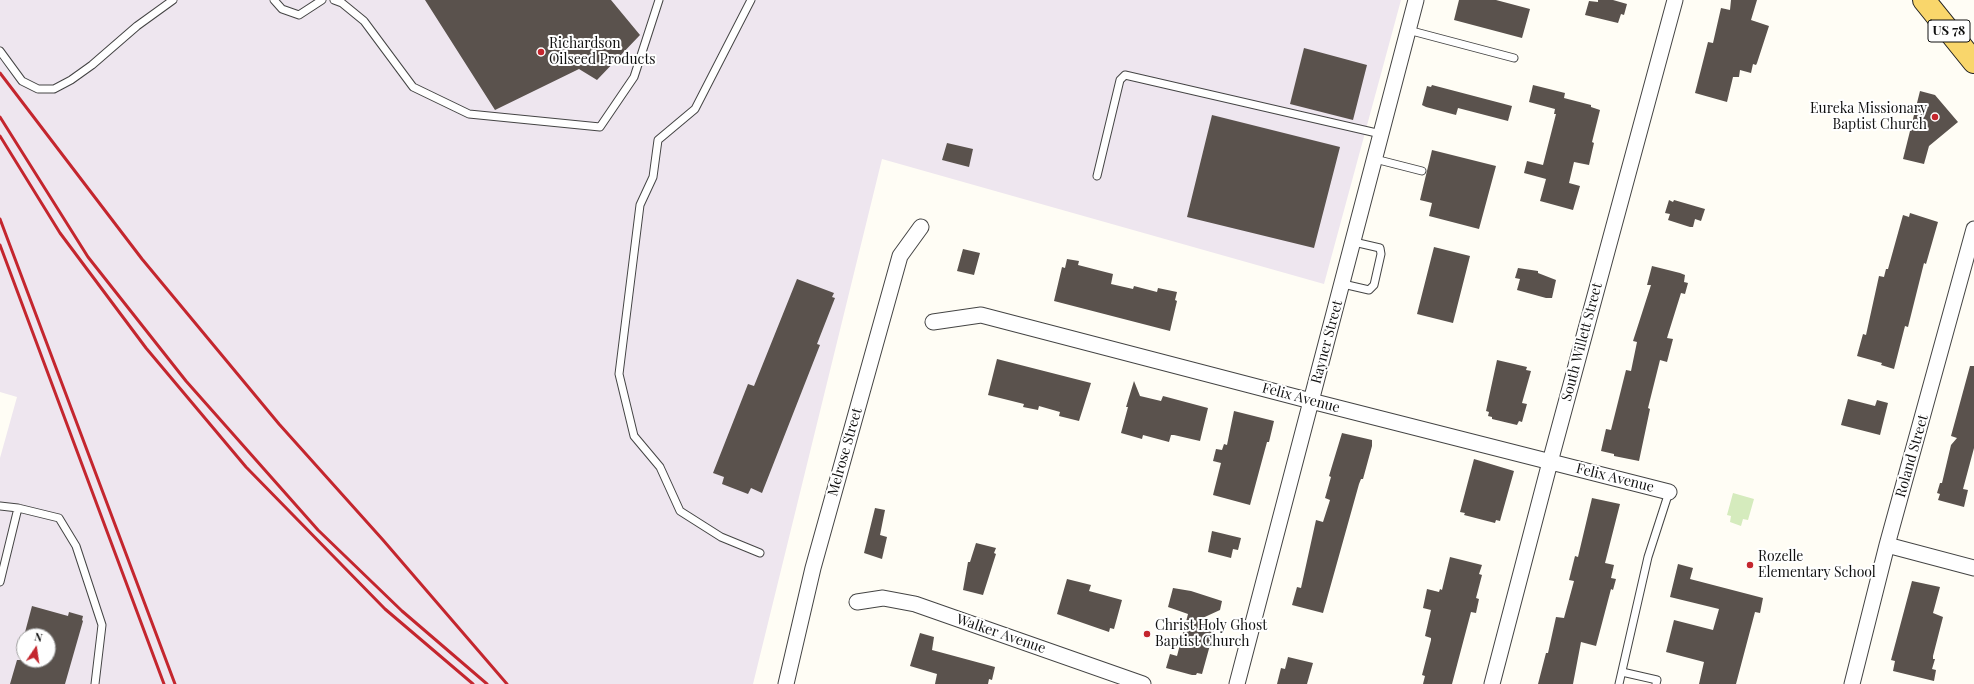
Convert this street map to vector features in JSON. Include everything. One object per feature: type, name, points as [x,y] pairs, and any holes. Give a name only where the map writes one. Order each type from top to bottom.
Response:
[{"type":"main road","name":"US 78","points":[[1924,0],[1974,62]]},
{"type":"street","name":"Rayner Street","points":[[1237,684],[1354,242],[1416,0]]},
{"type":"street","name":"South Willett Street","points":[[1492,684],[1550,462],[1675,0]]},
{"type":"street","name":"Melrose Street","points":[[786,684],[813,568],[900,256],[921,227]]},
{"type":"street","name":"Roland Street","points":[[1852,684],[1887,545],[1974,229]]},
{"type":"street","name":"Felix Avenue","points":[[933,322],[981,314],[1311,401],[1669,492]]},
{"type":"street","points":[[1887,545],[1974,568]]},
{"type":"street","name":"Walker Avenue","points":[[857,602],[883,598],[916,604],[1143,684]]},
{"type":"lane","points":[[0,51],[22,81],[38,89],[54,89],[71,80],[92,65],[137,26],[173,0]]},
{"type":"lane","points":[[274,0],[282,9],[299,15],[322,0]]},
{"type":"lane","points":[[334,0],[342,3],[364,21],[413,87],[469,114],[600,127],[634,78],[659,0]]},
{"type":"lane","points":[[751,0],[695,109],[658,140],[653,177],[640,206],[619,374],[634,436],[660,467],[680,511],[721,538],[760,553]]},
{"type":"lane","points":[[1408,30],[1514,58]]},
{"type":"lane","points":[[1097,176],[1120,80],[1125,75],[1381,134]]},
{"type":"lane","points":[[1375,159],[1422,171]]},
{"type":"lane","points":[[1343,284],[1369,290],[1374,285],[1381,254],[1380,248],[1354,242]]},
{"type":"lane","points":[[1619,684],[1648,557],[1669,492]]},
{"type":"lane","points":[[0,506],[18,508],[59,518],[76,546],[102,625],[94,684]]},
{"type":"lane","points":[[0,582],[18,508]]},
{"type":"lane","points":[[1622,672],[1656,682]]},
{"type":"shaded area","points":[[0,0],[1401,0],[1324,284],[882,159],[753,684],[0,684],[0,458],[17,397],[0,392]]},
{"type":"green space","points":[[1733,493],[1754,499],[1748,520],[1743,519],[1741,526],[1730,522],[1731,516],[1727,515]]},
{"type":"building","name":"Richardson Oilseed Products","points":[[425,0],[611,0],[640,35],[597,80],[579,69],[495,110]]},
{"type":"building","points":[[1459,0],[1496,0],[1530,9],[1522,38],[1454,20]]},
{"type":"building","points":[[1598,0],[1613,0],[1627,4],[1624,15],[1621,14],[1618,23],[1585,15],[1589,1],[1598,2]]},
{"type":"building","points":[[1731,0],[1757,0],[1751,20],[1769,26],[1756,65],[1753,64],[1751,73],[1740,70],[1739,77],[1733,77],[1727,102],[1695,93],[1708,42],[1713,43],[1721,8],[1730,10]]},
{"type":"building","points":[[1304,48],[1367,65],[1353,120],[1290,104]]},
{"type":"building","points":[[1432,85],[1512,106],[1508,121],[1458,108],[1456,115],[1426,107],[1422,105],[1427,86],[1431,87]]},
{"type":"building","points":[[1533,85],[1565,93],[1564,98],[1591,105],[1591,107],[1600,110],[1592,142],[1594,143],[1589,165],[1574,162],[1569,183],[1580,186],[1573,210],[1540,201],[1546,179],[1524,173],[1527,161],[1543,165],[1556,114],[1554,114],[1555,109],[1529,102]]},
{"type":"building","points":[[1920,91],[1935,95],[1958,122],[1929,146],[1924,164],[1903,159]]},
{"type":"building","points":[[1212,115],[1340,147],[1314,248],[1187,217]]},
{"type":"building","points":[[947,143],[973,149],[969,167],[942,160]]},
{"type":"building","points":[[1432,150],[1496,166],[1479,229],[1429,216],[1432,203],[1420,200]]},
{"type":"building","points":[[1669,200],[1673,202],[1674,200],[1705,209],[1701,221],[1695,219],[1693,227],[1690,227],[1668,220],[1670,214],[1665,213]]},
{"type":"building","points":[[1910,213],[1938,222],[1926,264],[1924,263],[1908,327],[1905,326],[1894,369],[1881,365],[1882,363],[1857,356],[1863,334],[1866,335],[1879,276],[1884,277],[1886,269],[1888,269],[1903,215],[1909,217]]},
{"type":"building","points":[[1434,247],[1470,256],[1453,323],[1417,314]]},
{"type":"building","points":[[963,249],[980,253],[974,275],[957,271]]},
{"type":"building","points":[[1067,259],[1079,261],[1078,265],[1113,274],[1111,284],[1133,289],[1134,286],[1157,292],[1158,288],[1177,292],[1175,300],[1177,301],[1170,331],[1054,301],[1062,267],[1065,268]]},
{"type":"building","points":[[1652,266],[1685,275],[1684,282],[1688,283],[1685,294],[1681,293],[1667,338],[1673,339],[1667,362],[1660,360],[1648,408],[1650,409],[1639,461],[1614,456],[1614,454],[1601,451],[1606,429],[1611,430],[1626,370],[1631,371],[1637,342],[1633,341],[1651,285],[1647,285]]},
{"type":"building","points":[[1518,268],[1538,271],[1538,273],[1556,280],[1552,298],[1546,298],[1517,290],[1520,279],[1515,278]]},
{"type":"building","points":[[797,279],[834,293],[832,297],[835,298],[817,344],[820,345],[762,493],[751,488],[748,494],[722,484],[724,477],[713,473],[748,384],[754,386]]},
{"type":"building","points":[[997,359],[1091,383],[1079,421],[1059,416],[1060,412],[1039,406],[1038,410],[1023,407],[1024,404],[988,395]]},
{"type":"building","points":[[1497,360],[1527,367],[1526,370],[1531,371],[1522,403],[1527,404],[1522,422],[1519,421],[1517,425],[1492,419],[1492,417],[1488,416],[1489,412],[1486,411]]},
{"type":"building","points":[[1970,366],[1974,366],[1974,448],[1963,489],[1968,490],[1964,507],[1938,500],[1940,494],[1937,493],[1940,483],[1942,483],[1951,445],[1957,438],[1951,436]]},
{"type":"building","points":[[1134,381],[1140,396],[1161,401],[1163,396],[1208,408],[1200,441],[1171,435],[1169,442],[1143,435],[1142,439],[1121,433],[1128,407],[1126,407]]},
{"type":"building","points":[[1848,399],[1875,406],[1877,400],[1888,403],[1880,435],[1841,425]]},
{"type":"building","points":[[1234,411],[1274,421],[1250,505],[1213,495],[1221,463],[1213,461],[1216,449],[1222,450],[1224,444],[1227,445]]},
{"type":"building","points":[[1342,433],[1372,440],[1372,446],[1363,479],[1361,479],[1359,484],[1323,613],[1292,605],[1297,587],[1301,588],[1316,520],[1323,522],[1330,500],[1325,498],[1331,477],[1329,476]]},
{"type":"building","points":[[1474,459],[1514,471],[1500,521],[1496,520],[1495,523],[1464,515],[1465,513],[1460,512]]},
{"type":"building","points":[[1592,498],[1620,504],[1605,563],[1614,565],[1611,578],[1616,579],[1613,590],[1611,589],[1596,646],[1581,642],[1573,684],[1538,684],[1546,653],[1548,653],[1556,617],[1564,618],[1574,581],[1569,580],[1575,556],[1578,557]]},
{"type":"building","points":[[875,508],[885,510],[880,535],[887,537],[882,559],[864,553]]},
{"type":"building","points":[[1212,531],[1241,538],[1238,550],[1233,549],[1231,558],[1208,552]]},
{"type":"building","points":[[976,543],[996,548],[994,553],[996,554],[983,595],[963,590],[968,562],[970,562]]},
{"type":"building","points":[[1450,557],[1482,565],[1479,574],[1482,575],[1476,598],[1479,599],[1476,613],[1471,612],[1452,684],[1423,684],[1425,676],[1422,675],[1431,640],[1431,638],[1425,636],[1431,610],[1423,608],[1427,589],[1439,592],[1440,589],[1442,590]]},
{"type":"building","points":[[1678,564],[1693,568],[1690,579],[1763,598],[1760,613],[1755,612],[1736,684],[1699,684],[1704,662],[1666,652],[1674,620],[1713,630],[1719,609],[1670,597]]},
{"type":"building","points":[[1067,579],[1091,585],[1089,591],[1122,600],[1114,629],[1110,628],[1109,632],[1057,614]]},
{"type":"building","points":[[1912,581],[1940,587],[1933,613],[1943,617],[1933,656],[1933,659],[1935,659],[1932,669],[1936,670],[1934,681],[1893,671],[1895,661],[1891,660]]},
{"type":"building","points":[[1173,588],[1191,591],[1222,601],[1220,610],[1196,621],[1215,627],[1202,674],[1197,673],[1196,675],[1192,675],[1166,668],[1170,654],[1177,656],[1188,614],[1168,607]]},
{"type":"building","points":[[32,606],[68,616],[69,612],[83,616],[83,621],[65,684],[10,684],[16,663],[16,668],[56,668],[56,628],[26,628]]},
{"type":"building","points":[[920,633],[934,637],[932,650],[995,667],[992,680],[989,679],[988,684],[935,684],[937,674],[910,666]]},
{"type":"building","points":[[1288,657],[1313,663],[1307,684],[1277,684],[1281,668],[1285,669]]},
{"type":"railway","points":[[0,73],[142,259],[279,424],[383,540],[507,684]]},
{"type":"railway","points":[[0,117],[88,257],[186,381],[318,530],[402,611],[487,684]]},
{"type":"railway","points":[[0,136],[60,233],[146,348],[246,467],[385,609],[473,684]]},
{"type":"railway","points":[[0,219],[175,684]]},
{"type":"railway","points":[[0,245],[164,684]]},
{"type":"place","name":"Richardson Oilseed Products","points":[[541,52]]},
{"type":"place","name":"Eureka Missionary Baptist Church","points":[[1935,117]]},
{"type":"place","name":"Rozelle Elementary School","points":[[1750,565]]},
{"type":"place","name":"Christ Holy Ghost Baptist Church","points":[[1147,634]]}]
